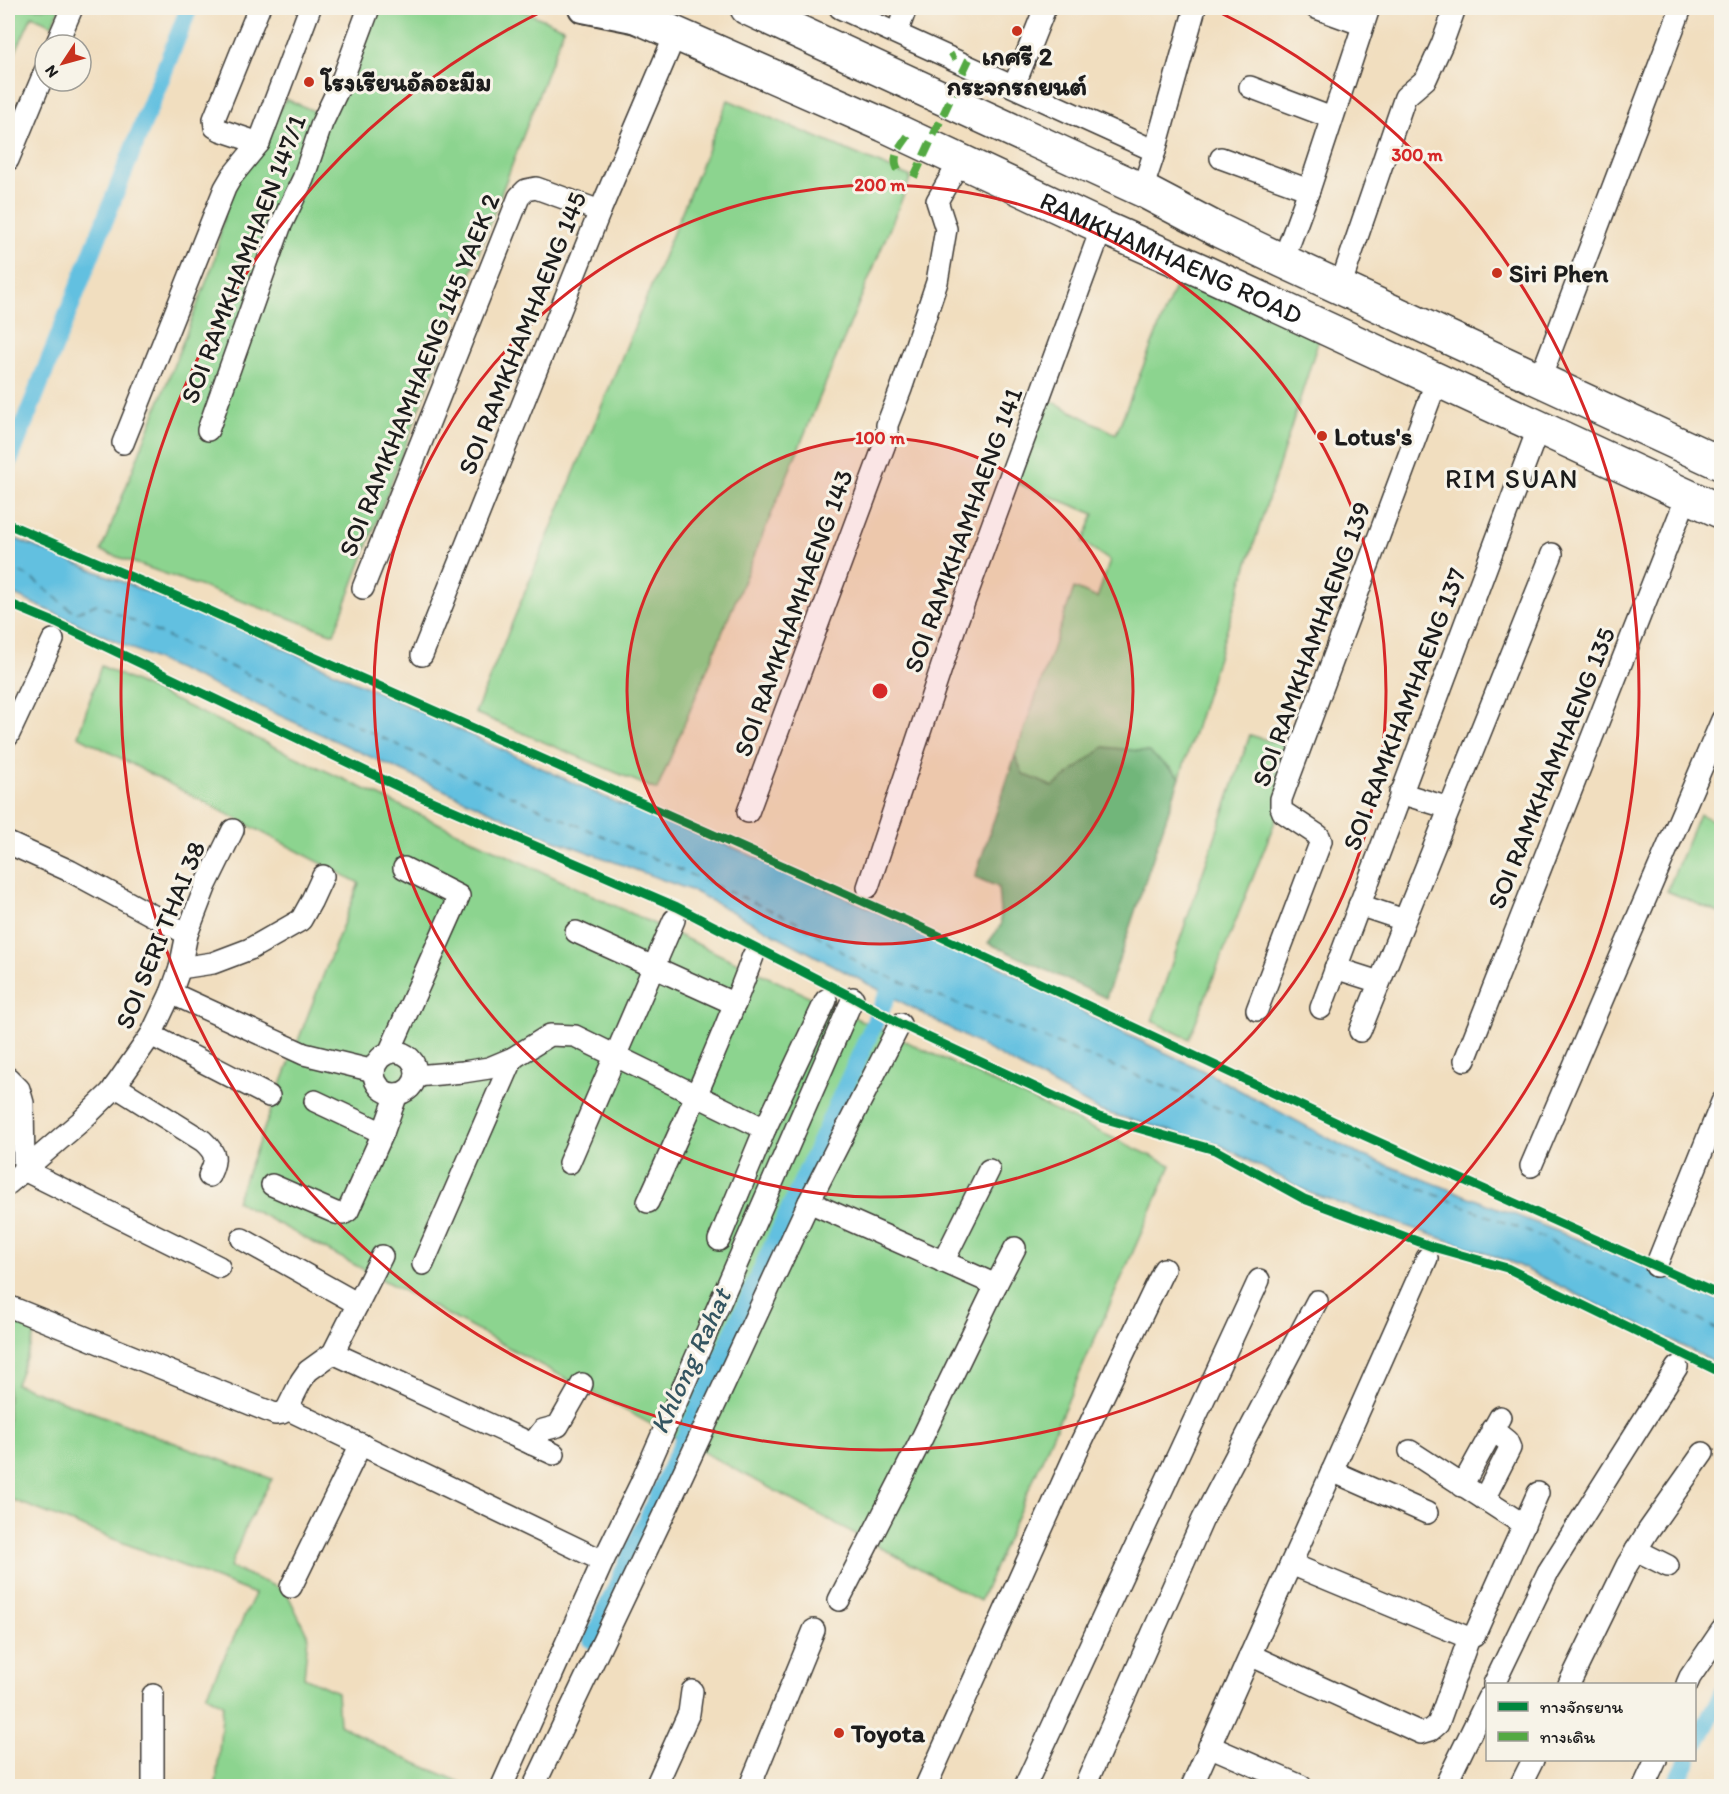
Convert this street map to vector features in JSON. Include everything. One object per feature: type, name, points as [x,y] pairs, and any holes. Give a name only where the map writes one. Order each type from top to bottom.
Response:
[{"type":"main road","points":[[583,8],[630,14]]},
{"type":"main road","name":"RAMKHAMHAENG ROAD","points":[[747,8],[1142,190],[1283,261],[1722,464]]},
{"type":"main road","name":"RAMKHAMHAENG ROAD","points":[[630,14],[884,125],[1102,228],[1202,271],[1722,512]]},
{"type":"main road","points":[[884,125],[904,81]]},
{"type":"main road","points":[[1202,271],[1220,231]]},
{"type":"street","points":[[61,33],[72,8]]},
{"type":"street","points":[[259,143],[220,130],[215,127],[214,119],[260,8]]},
{"type":"street","points":[[123,443],[225,188],[259,143],[310,8]]},
{"type":"street","name":"SOI RAMKHAMHAEN 147/1","points":[[208,430],[280,227],[303,179],[322,123],[341,83],[369,8]]},
{"type":"street","points":[[840,8],[1155,150]]},
{"type":"street","points":[[897,33],[906,8]]},
{"type":"street","points":[[1014,86],[1045,8]]},
{"type":"street","points":[[1142,190],[1195,8]]},
{"type":"street","points":[[1283,261],[1309,190],[1366,16],[1316,8]]},
{"type":"street","points":[[1340,287],[1405,97],[1426,79],[1455,8]]},
{"type":"street","points":[[1540,380],[1681,8]]},
{"type":"street","name":"SOI RAMKHAMHAENG 145","points":[[422,656],[600,211],[676,33]]},
{"type":"street","points":[[1250,87],[1332,118]]},
{"type":"street","points":[[8,160],[36,93]]},
{"type":"street","points":[[1221,158],[1309,190]]},
{"type":"street","name":"SOI RAMKHAMHAENG 143","points":[[748,812],[887,438],[887,425],[902,389],[937,282],[946,229],[937,201],[960,161]]},
{"type":"street","name":"SOI RAMKHAMHAENG 145 YAEK 2","points":[[363,588],[519,197],[526,190],[536,188],[600,211]]},
{"type":"street","name":"SOI RAMKHAMHAENG 141","points":[[868,887],[957,621],[1102,228]]},
{"type":"street","name":"SOI RAMKHAMHAENG 139","points":[[1257,1010],[1321,841],[1319,836],[1283,812],[1281,799],[1437,380]]},
{"type":"street","points":[[1467,589],[1533,426]]},
{"type":"street","name":"SOI RAMKHAMHAENG 137","points":[[1321,1008],[1533,426]]},
{"type":"street","name":"SOI RAMKHAMHAENG 135","points":[[1465,1060],[1687,496]]},
{"type":"street","points":[[1360,1031],[1552,554]]},
{"type":"street","points":[[8,736],[53,639]]},
{"type":"street","points":[[1531,1166],[1722,720]]},
{"type":"street","points":[[1400,793],[1449,808]]},
{"type":"street","name":"SOI SERI THAI 38","points":[[8,1184],[80,1122],[115,1086],[152,1035],[180,968],[187,934],[206,885],[233,830]]},
{"type":"street","points":[[8,843],[70,871],[187,934]]},
{"type":"street","points":[[389,1053],[459,896],[404,868]]},
{"type":"street","points":[[180,968],[213,963],[250,950],[301,920],[323,876]]},
{"type":"street","points":[[1359,905],[1404,920]]},
{"type":"street","points":[[569,1163],[674,920]]},
{"type":"street","points":[[576,932],[735,1004]]},
{"type":"street","points":[[648,1202],[696,1096],[753,956]]},
{"type":"street","points":[[1335,968],[1379,982]]},
{"type":"street","points":[[171,993],[304,1054],[374,1071]]},
{"type":"street","points":[[502,1786],[603,1561],[645,1485],[853,998]]},
{"type":"street","points":[[719,1240],[765,1129],[826,1000]]},
{"type":"street","points":[[534,1786],[808,1202],[900,1024]]},
{"type":"street","points":[[152,1035],[269,1096]]},
{"type":"street","points":[[416,1076],[489,1068],[513,1058],[550,1035],[575,1036],[765,1129]]},
{"type":"street","points":[[396,1052],[408,1057],[413,1063],[416,1076],[409,1088],[397,1094],[380,1088],[376,1083],[374,1071],[379,1059],[396,1052]]},
{"type":"street","points":[[423,1264],[513,1058]]},
{"type":"street","points":[[8,1078],[19,1089],[23,1103],[24,1170],[219,1267]]},
{"type":"street","points":[[115,1086],[211,1148],[215,1156],[215,1163],[208,1176]]},
{"type":"street","points":[[272,1185],[343,1214],[351,1207],[397,1094]]},
{"type":"street","points":[[315,1101],[383,1133]]},
{"type":"street","points":[[1656,1266],[1722,1102]]},
{"type":"street","points":[[943,1262],[989,1170]]},
{"type":"street","points":[[808,1202],[996,1285]]},
{"type":"street","points":[[242,1239],[358,1304]]},
{"type":"street","points":[[839,1600],[1015,1248]]},
{"type":"street","points":[[278,1410],[308,1371],[333,1353],[382,1256]]},
{"type":"street","points":[[1192,1786],[1427,1258]]},
{"type":"street","points":[[926,1786],[1075,1455],[1164,1269]]},
{"type":"street","points":[[1025,1786],[1259,1280]]},
{"type":"street","points":[[1085,1786],[1203,1519],[1317,1301]]},
{"type":"street","points":[[8,1306],[361,1444],[603,1561]]},
{"type":"street","points":[[333,1353],[554,1454]]},
{"type":"street","points":[[1494,1683],[1548,1572],[1677,1367]]},
{"type":"street","points":[[532,1444],[543,1430],[558,1426],[582,1384]]},
{"type":"street","points":[[1462,1486],[1496,1423],[1510,1448],[1484,1499]]},
{"type":"street","points":[[291,1587],[361,1444]]},
{"type":"street","points":[[1410,1451],[1524,1525]]},
{"type":"street","points":[[1570,1683],[1636,1550],[1702,1453]]},
{"type":"street","points":[[1332,1471],[1427,1513]]},
{"type":"street","points":[[645,1485],[671,1496]]},
{"type":"street","points":[[1250,1655],[1421,1733],[1431,1730],[1438,1724],[1469,1638],[1474,1636],[1538,1493]]},
{"type":"street","points":[[1636,1550],[1668,1566]]},
{"type":"street","points":[[1292,1564],[1469,1638]]},
{"type":"street","points":[[750,1786],[814,1630]]},
{"type":"street","points":[[1688,1683],[1722,1630]]},
{"type":"street","points":[[656,1786],[689,1713],[692,1691]]},
{"type":"street","points":[[153,1695],[153,1786]]},
{"type":"street","points":[[1445,1786],[1486,1702]]},
{"type":"street","points":[[1209,1746],[1301,1786]]},
{"type":"street","points":[[1520,1786],[1532,1761]]},
{"type":"street","points":[[1644,1786],[1656,1761]]},
{"type":"green space","points":[[8,8],[60,8],[52,25],[32,16],[10,64],[8,63]]},
{"type":"green space","points":[[376,8],[516,8],[564,28],[334,634],[101,551],[214,262],[229,191],[286,99],[330,118]]},
{"type":"green space","points":[[728,100],[911,177],[657,790],[475,713]]},
{"type":"green space","points":[[1181,272],[1319,339],[1180,777],[1168,766],[1105,747],[1053,787],[1023,774],[1015,756],[1074,588],[1097,598],[1110,561],[1083,542],[1094,514],[1015,482],[1042,396],[1116,434]]},
{"type":"green space","points":[[101,666],[1171,1165],[980,1601],[236,1201],[359,883],[78,736]]},
{"type":"green space","points":[[1250,735],[1303,751],[1189,1039],[1152,1021]]},
{"type":"green space","points":[[1104,747],[1149,752],[1180,777],[1106,998],[988,943],[1001,925],[998,887],[975,877],[1015,756],[1023,774],[1053,787]]},
{"type":"green space","points":[[1699,814],[1721,824],[1721,914],[1667,891]]},
{"type":"green space","points":[[8,1319],[36,1332],[16,1384],[272,1479],[246,1526],[230,1567],[286,1591],[308,1636],[304,1677],[337,1692],[339,1724],[390,1752],[460,1782],[458,1786],[216,1786],[223,1704],[206,1695],[255,1594],[8,1498]]},
{"type":"water","points":[[8,536],[250,633],[617,803],[732,847],[993,963],[1113,1028],[1202,1070],[1356,1153],[1626,1258],[1721,1301],[1721,1365],[1511,1262],[1310,1193],[1220,1145],[1100,1111],[693,891],[547,837],[8,592]]},
{"type":"waterway","points":[[8,464],[189,8]]},
{"type":"waterway","name":"Khlong Rahat","points":[[592,1640],[898,972]]},
{"type":"waterway","points":[[1696,1743],[1722,1694]]},
{"type":"waterway","points":[[1675,1786],[1688,1761]]},
{"type":"ferry route","points":[[8,566],[30,577],[75,613],[97,604],[432,761],[796,921],[867,968],[1544,1238],[1722,1332]]},
{"type":"marked path","points":[[950,58],[955,55]]},
{"type":"marked path","points":[[914,177],[970,57]]},
{"type":"marked path","points":[[898,170],[896,156],[908,136]]},
{"type":"cycle path","points":[[8,524],[201,607],[916,925],[1363,1135],[1722,1296]]},
{"type":"cycle path","points":[[8,603],[56,623],[401,788],[677,907],[900,1024],[1099,1117],[1215,1150],[1304,1199],[1433,1247],[1507,1268],[1722,1373]]},
{"type":"place","name":"เกศรี 2 กระจกรถยนต์","points":[[1017,31]]},
{"type":"place","name":"โรงเรียนอัลอะมีม","points":[[309,82]]},
{"type":"place","name":"Siri Phen","points":[[1497,273]]},
{"type":"place","name":"Lotus's","points":[[1322,436]]},
{"type":"place","name":"Toyota","points":[[839,1733]]},
{"type":"district","name":"RIM SUAN","points":[[1512,478]]}]
